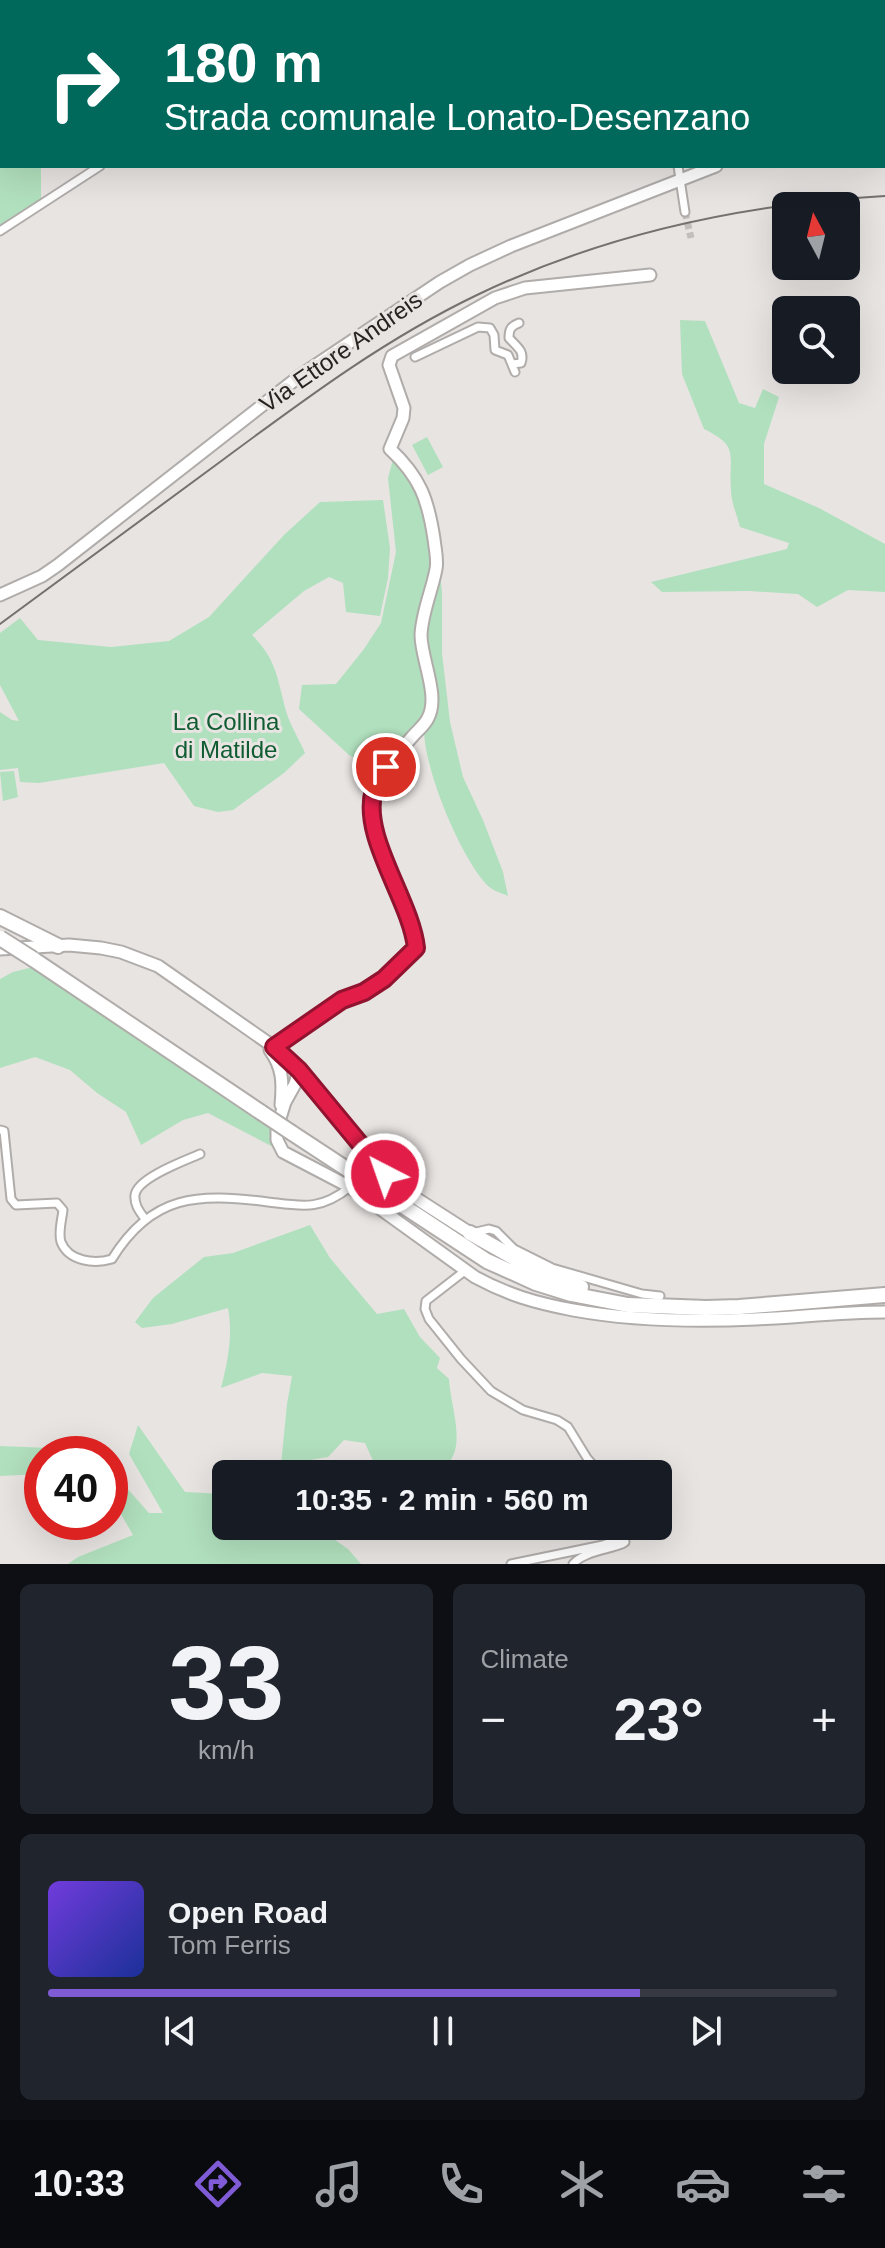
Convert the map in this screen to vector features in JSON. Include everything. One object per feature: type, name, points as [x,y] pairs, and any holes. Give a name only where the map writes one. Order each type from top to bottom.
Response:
[{"type":"highway","points":[[0,917],[58,946]]},
{"type":"highway","points":[[0,938],[487,1261],[536,1283],[613,1302],[655,1301],[770,1309],[885,1301]]},
{"type":"highway","points":[[470,1233],[553,1278],[655,1301]]},
{"type":"highway","points":[[739,1307],[789,1297],[885,1287]]},
{"type":"highway","points":[[739,1307],[885,1295]]},
{"type":"street","points":[[0,231],[97,168]]},
{"type":"street","points":[[678,168],[685,212]]},
{"type":"street","name":"Via Ettore Andreis","points":[[0,595],[42,576],[58,565],[301,375],[440,282],[511,246],[710,168]]},
{"type":"street","points":[[274,1047],[342,1000],[364,992],[384,979],[416,948],[405,906],[376,836],[372,812],[374,791],[386,767],[428,719],[432,705],[421,633],[437,566],[430,515],[421,489],[410,468],[390,449],[404,408],[389,365],[392,356],[495,298],[525,288],[650,275]]},
{"type":"street","points":[[415,357],[485,326],[494,335],[495,350],[508,355],[513,368],[521,363],[523,356],[509,338],[509,331],[519,323]]},
{"type":"street","points":[[0,949],[58,946],[101,948],[158,966],[274,1047],[299,1070],[385,1174],[470,1233]]},
{"type":"street","points":[[260,1039],[278,1063],[287,1087]]},
{"type":"street","points":[[299,1070],[287,1087],[280,1114],[277,1133],[283,1152],[350,1187],[496,1289],[525,1300],[613,1317],[651,1320],[755,1319],[885,1312]]},
{"type":"street","points":[[287,1087],[313,1088]]},
{"type":"street","points":[[0,1130],[4,1131],[11,1199],[16,1205],[57,1203],[63,1210],[60,1240],[67,1251],[84,1261],[99,1263],[112,1259],[150,1214],[181,1201],[235,1200],[306,1207],[350,1187]]},
{"type":"street","points":[[145,1219],[135,1202],[137,1188],[163,1171],[200,1154]]},
{"type":"street","points":[[331,1198],[336,1179]]},
{"type":"street","points":[[466,1270],[426,1301],[429,1319],[491,1391],[523,1410],[557,1420],[568,1427],[589,1460]]},
{"type":"street","points":[[511,1564],[615,1540]]},
{"type":"street","points":[[573,1564],[576,1560],[622,1544],[625,1540]]},
{"type":"green space","points":[[0,168],[41,168],[41,201],[0,229]]},
{"type":"green space","points":[[680,320],[705,321],[739,403],[755,408],[763,389],[779,397],[764,444],[764,484],[819,508],[885,544],[885,592],[848,590],[817,607],[798,594],[662,592],[651,582],[787,549],[789,543],[740,527],[731,495],[728,447],[704,429],[682,374]]},
{"type":"green space","points":[[427,437],[443,467],[428,475],[412,445]]},
{"type":"green space","points":[[395,452],[435,525],[442,592],[442,653],[450,722],[463,777],[503,872],[508,896],[486,884],[454,832],[429,764],[424,727],[403,753],[374,769],[349,755],[299,709],[302,685],[336,684],[381,623],[396,552],[388,478]]},
{"type":"green space","name":"La Collina di Matilde","points":[[383,500],[390,548],[380,616],[346,612],[343,583],[329,577],[304,591],[252,635],[271,661],[288,716],[305,753],[284,773],[233,810],[218,812],[194,806],[164,763],[39,783],[20,782],[18,768],[0,770],[0,712],[19,721],[0,685],[0,633],[20,618],[38,640],[111,647],[169,641],[209,617],[284,535],[320,502]]},
{"type":"green space","points":[[14,771],[18,797],[3,801],[0,772]]},
{"type":"green space","points":[[33,967],[271,1125],[275,1148],[208,1113],[183,1120],[141,1145],[126,1112],[70,1070],[35,1057],[0,1068],[0,979]]},
{"type":"green space","points":[[310,1225],[330,1258],[377,1314],[404,1309],[420,1337],[440,1358],[437,1368],[449,1379],[457,1433],[450,1460],[373,1460],[365,1443],[344,1440],[328,1457],[281,1460],[292,1376],[262,1373],[221,1388],[229,1348],[228,1308],[172,1324],[142,1328],[135,1322],[153,1298],[204,1257],[233,1253]]},
{"type":"green space","points":[[138,1425],[185,1492],[212,1493],[212,1540],[335,1540],[361,1564],[68,1564],[120,1540],[128,1540],[133,1535],[128,1526],[128,1489],[149,1513],[163,1513],[129,1454]]},
{"type":"green space","points":[[0,1446],[24,1447],[24,1475],[0,1476]]},
{"type":"tunnel","points":[[685,212],[691,238]]},
{"type":"railway","points":[[0,624],[315,392],[378,350],[477,295],[574,255],[676,226],[780,206],[885,196]]},
{"type":"route","points":[[385,1174],[299,1070],[274,1047],[342,1000],[364,992],[384,979],[416,948],[405,906],[376,836],[372,812],[374,791],[386,767]]}]
